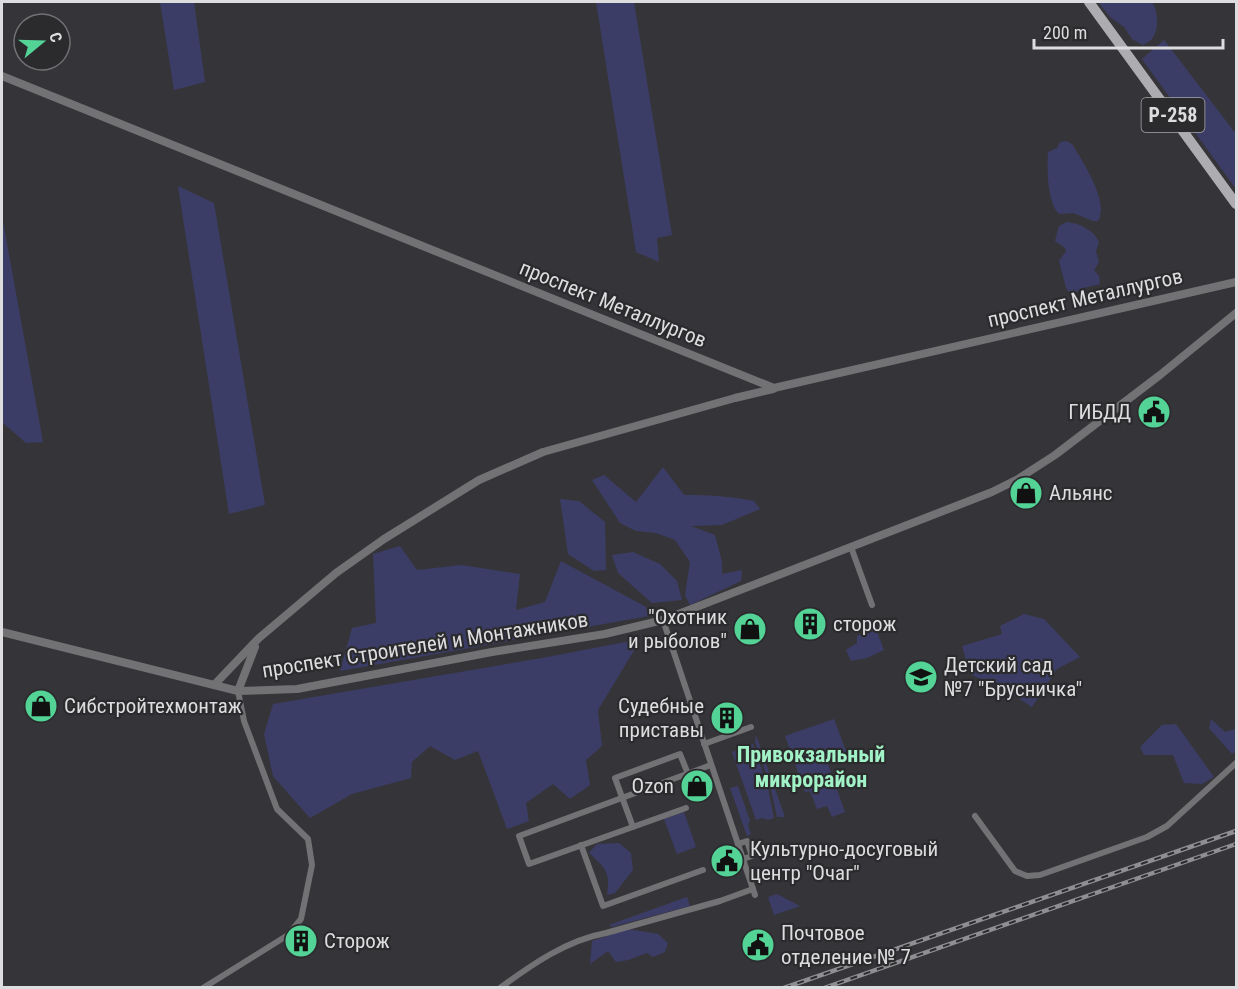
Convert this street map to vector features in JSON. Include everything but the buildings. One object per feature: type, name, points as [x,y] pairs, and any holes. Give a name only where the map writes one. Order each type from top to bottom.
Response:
[{"type":"main road","name":"Р-258","points":[[1089,2],[1236,202]]},
{"type":"street","name":"проспект Металлургов","points":[[2,76],[774,388],[1236,282]]},
{"type":"street","name":"проспект Строителей и Монтажников","points":[[203,987],[288,935],[301,919],[312,865],[308,839],[277,809],[244,721],[238,691],[297,689],[605,633],[663,620],[992,492],[1018,479],[1086,432],[1236,313]]},
{"type":"street","name":"проспект Строителей и Монтажников","points":[[1221,326],[1236,318]]},
{"type":"street","points":[[216,684],[260,638],[336,573],[384,539],[489,475],[543,452],[774,388]]},
{"type":"street","points":[[851,547],[872,605]]},
{"type":"street","points":[[500,987],[524,970],[589,936],[754,892],[663,620]]},
{"type":"street","points":[[2,632],[238,691],[249,659],[260,638]]},
{"type":"street","points":[[704,744],[751,727]]},
{"type":"street","points":[[633,827],[615,778],[680,754],[688,774]]},
{"type":"street","points":[[975,816],[1015,871],[1027,876],[1040,875],[1147,837],[1167,826],[1236,763]]},
{"type":"street","points":[[686,808],[529,864],[519,836],[711,765]]},
{"type":"street","points":[[581,845],[603,906],[703,870]]},
{"type":"shaded area","points":[[160,2],[194,2],[205,82],[174,90]]},
{"type":"shaded area","points":[[596,2],[634,2],[672,235],[657,238],[659,262],[636,252]]},
{"type":"shaded area","points":[[1098,2],[1152,2],[1156,10],[1157,21],[1154,36],[1143,45],[1132,39],[1124,27],[1110,17]]},
{"type":"shaded area","points":[[1164,40],[1236,134],[1236,189],[1142,59]]},
{"type":"shaded area","points":[[1066,141],[1072,144],[1082,160],[1098,193],[1101,213],[1098,221],[1073,213],[1059,214],[1052,202],[1048,175],[1048,152],[1057,148],[1060,142]]},
{"type":"shaded area","points":[[178,186],[214,203],[265,505],[229,514]]},
{"type":"shaded area","points":[[2,216],[43,442],[26,443],[2,422]]},
{"type":"shaded area","points":[[1067,222],[1086,228],[1099,242],[1096,251],[1099,262],[1094,270],[1099,276],[1100,284],[1070,293],[1066,288],[1059,261],[1066,251],[1055,241],[1059,226]]},
{"type":"shaded area","points":[[663,467],[684,495],[745,499],[754,501],[760,509],[722,525],[691,526],[715,535],[722,562],[722,574],[742,570],[741,581],[690,605],[685,595],[690,562],[675,540],[656,533],[636,531],[620,523],[592,480],[604,475],[636,502]]},
{"type":"shaded area","points":[[560,499],[579,501],[605,522],[606,570],[594,571],[568,554]]},
{"type":"shaded area","points":[[400,546],[417,570],[461,565],[520,574],[516,610],[545,602],[561,561],[646,607],[649,616],[340,671],[352,628],[376,623],[373,554]]},
{"type":"shaded area","points":[[633,552],[660,564],[677,581],[682,600],[652,603],[618,573],[612,555]]},
{"type":"shaded area","points":[[1024,614],[1044,619],[1080,657],[1057,669],[1032,707],[1007,691],[970,674],[962,646],[1002,634],[1000,626]]},
{"type":"shaded area","points":[[876,629],[884,650],[867,658],[851,661],[846,650],[857,643],[857,636]]},
{"type":"shaded area","points":[[641,639],[598,710],[602,746],[586,760],[590,785],[570,799],[553,784],[526,803],[529,821],[507,829],[478,751],[455,760],[430,746],[412,762],[411,778],[352,794],[310,818],[273,776],[264,734],[273,704]]},
{"type":"shaded area","points":[[834,719],[847,754],[827,761],[845,812],[832,817],[827,806],[817,809],[810,791],[805,792],[785,736]]},
{"type":"shaded area","points":[[1211,719],[1225,732],[1236,729],[1236,751],[1232,754],[1209,728]]},
{"type":"shaded area","points":[[1176,724],[1214,777],[1202,784],[1184,783],[1173,755],[1144,755],[1140,747],[1162,725]]},
{"type":"shaded area","points":[[756,735],[785,817],[777,817],[770,785],[755,742]]},
{"type":"shaded area","points":[[753,744],[768,788],[774,818],[768,820],[762,818],[756,820],[732,752]]},
{"type":"shaded area","points":[[738,786],[750,821],[748,825],[751,834],[747,836],[730,788]]},
{"type":"shaded area","points":[[684,812],[696,847],[677,854],[664,819]]},
{"type":"shaded area","points":[[619,843],[631,853],[633,870],[615,893],[607,895],[606,871],[589,853],[597,844]]},
{"type":"shaded area","points":[[777,894],[800,906],[774,915],[768,897]]},
{"type":"shaded area","points":[[687,897],[690,906],[612,927],[609,925]]},
{"type":"shaded area","points":[[628,929],[658,934],[668,943],[665,952],[653,957],[647,953],[616,962],[608,951],[590,964],[592,941]]},
{"type":"railway","points":[[784,988],[1236,831]]},
{"type":"railway","points":[[824,988],[1236,844]]},
{"type":"place","name":"ГИБДД","points":[[1154,412]]},
{"type":"place","name":"Альянс","points":[[1026,493]]},
{"type":"place","name":"сторож","points":[[810,624]]},
{"type":"place","name":"\"Охотник и рыболов\"","points":[[750,629]]},
{"type":"place","name":"Детский сад №7 \"Брусничка\"","points":[[921,677]]},
{"type":"place","name":"Сибстройтехмонтаж","points":[[41,706]]},
{"type":"place","name":"Судебные приставы","points":[[727,718]]},
{"type":"place","name":"Ozon","points":[[697,786]]},
{"type":"place","name":"Культурно-досуговый центр \"Очаг\"","points":[[727,861]]},
{"type":"place","name":"Сторож","points":[[301,941]]},
{"type":"place","name":"Почтовое отделение № 7","points":[[758,945]]},
{"type":"district","name":"Привокзальный микрорайон","points":[[811,766]]}]
